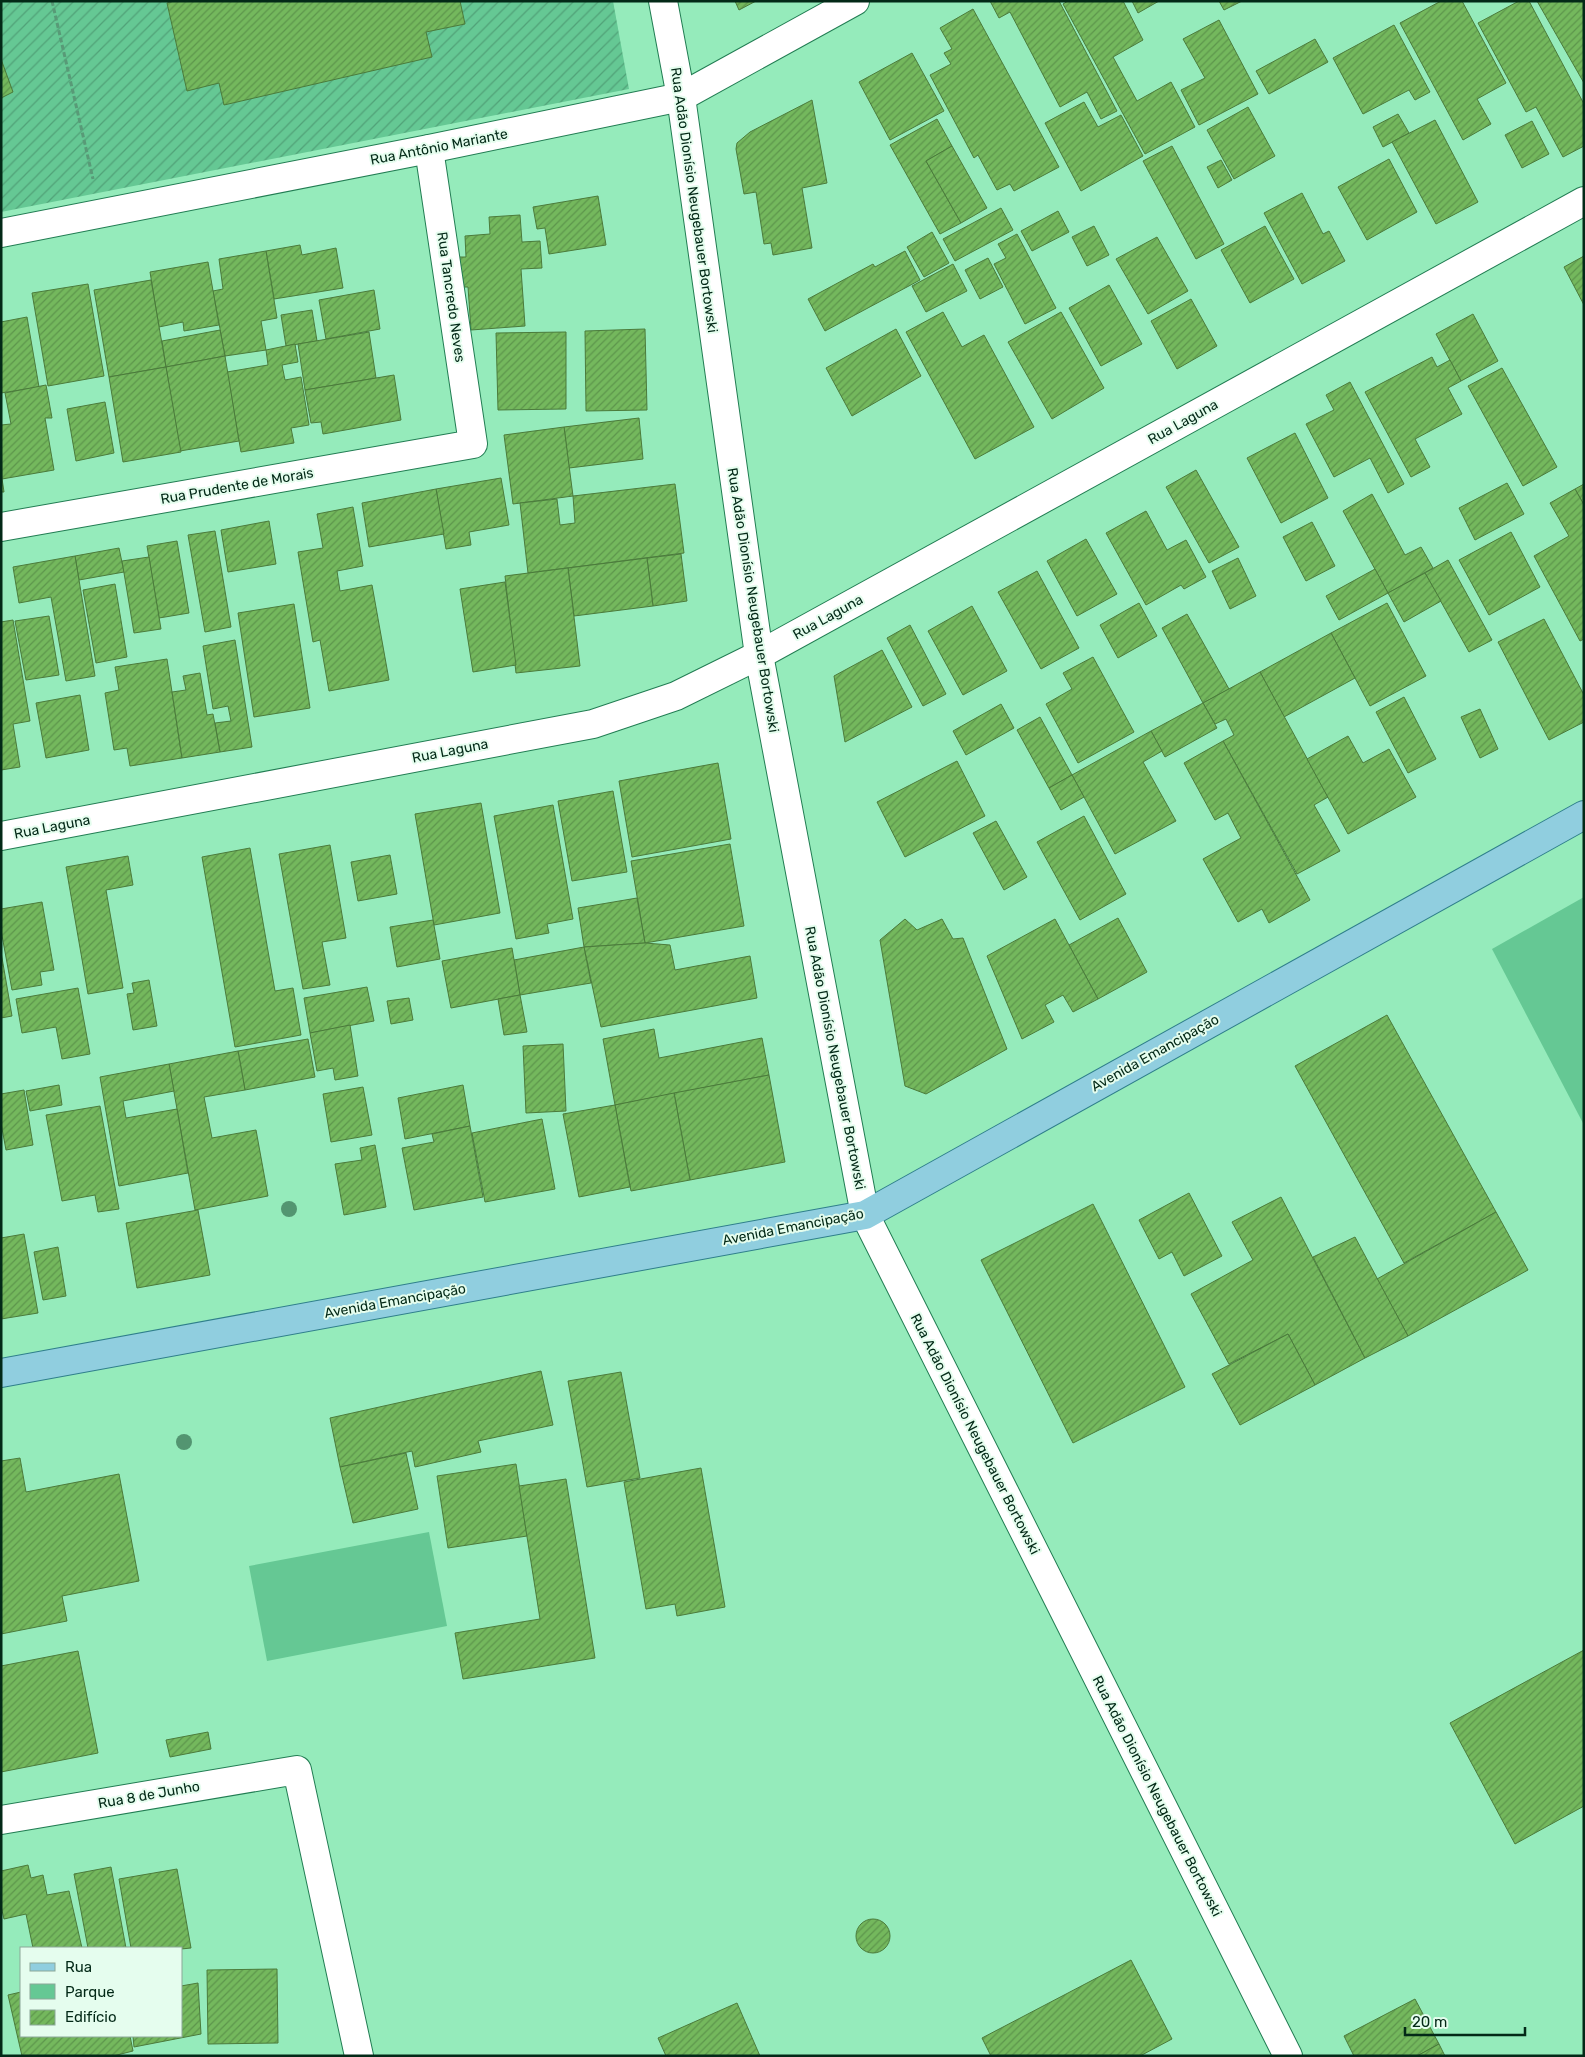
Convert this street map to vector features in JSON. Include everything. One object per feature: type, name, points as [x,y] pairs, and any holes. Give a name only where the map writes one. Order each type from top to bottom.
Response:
[{"type":"main road","name":"Avenida Emancipação","points":[[1,1373],[865,1215],[1584,815]]},
{"type":"street","name":"Rua Adão Dionísio Neugebauer Bortowski","points":[[663,1],[681,97],[759,655],[865,1215],[1288,2056]]},
{"type":"street","name":"Rua Antônio Mariante","points":[[1,233],[429,149],[681,97],[855,1]]},
{"type":"street","name":"Rua Tancredo Neves","points":[[429,149],[473,444]]},
{"type":"street","name":"Rua Laguna","points":[[1,836],[592,724],[676,696],[759,655],[1584,201]]},
{"type":"street","name":"Rua Prudente de Morais","points":[[1,527],[473,444]]},
{"type":"street","name":"Rua 8 de Junho","points":[[1,1820],[297,1770],[359,2056]]},
{"type":"path","points":[[52,1],[102,213]]},
{"type":"green space","points":[[1,1],[613,1],[629,89],[1,212]]},
{"type":"green space","points":[[1584,897],[1584,1125],[1492,949]]},
{"type":"green space","points":[[429,1532],[447,1626],[267,1661],[249,1566]]},
{"type":"building","points":[[174,1],[460,1],[465,24],[426,32],[432,57],[224,105],[219,83],[187,91],[167,3]]},
{"type":"building","points":[[735,1],[756,1],[739,10]]},
{"type":"building","points":[[990,1],[1059,1],[1117,111],[1101,119],[1087,92],[1060,107],[1010,12],[999,18]]},
{"type":"building","points":[[1068,1],[1123,1],[1143,40],[1113,57],[1137,101],[1171,82],[1195,127],[1145,154],[1063,4]]},
{"type":"building","points":[[1132,1],[1159,1],[1138,13]]},
{"type":"building","points":[[1219,1],[1242,1],[1224,10]]},
{"type":"building","points":[[1441,1],[1462,1],[1506,83],[1477,99],[1491,124],[1463,140],[1400,23]]},
{"type":"building","points":[[1519,1],[1529,1],[1584,104],[1584,146],[1563,157],[1536,107],[1526,112],[1478,23]]},
{"type":"building","points":[[1537,1],[1584,1],[1584,83]]},
{"type":"building","points":[[973,9],[1059,167],[1014,191],[1010,184],[997,190],[978,155],[974,158],[930,75],[951,64],[944,53],[952,49],[940,28]]},
{"type":"building","points":[[1219,20],[1258,94],[1199,125],[1181,90],[1205,78],[1183,39]]},
{"type":"building","points":[[1394,25],[1430,92],[1415,100],[1409,90],[1363,114],[1333,58]]},
{"type":"building","points":[[1315,39],[1328,62],[1269,94],[1256,71]]},
{"type":"building","points":[[912,53],[944,111],[890,140],[859,82]]},
{"type":"building","points":[[1,59],[13,92],[1,98]]},
{"type":"building","points":[[812,100],[827,183],[802,188],[812,248],[773,255],[771,243],[764,244],[756,192],[744,194],[736,149],[737,143],[750,132]]},
{"type":"building","points":[[1084,102],[1098,127],[1121,115],[1143,156],[1081,191],[1045,123]]},
{"type":"building","points":[[1248,107],[1275,156],[1234,179],[1207,130]]},
{"type":"building","points":[[1398,114],[1409,133],[1383,147],[1373,127]]},
{"type":"building","points":[[937,119],[952,146],[926,161],[961,223],[940,234],[890,145]]},
{"type":"building","points":[[1435,120],[1478,202],[1436,224],[1392,142]]},
{"type":"building","points":[[1532,121],[1549,154],[1522,168],[1505,135]]},
{"type":"building","points":[[952,146],[987,208],[961,223],[926,161]]},
{"type":"building","points":[[1172,146],[1224,244],[1196,259],[1143,161]]},
{"type":"building","points":[[1389,159],[1417,212],[1367,240],[1338,187]]},
{"type":"building","points":[[1221,160],[1232,180],[1218,188],[1207,167]]},
{"type":"building","points":[[1302,193],[1323,234],[1329,231],[1345,261],[1302,284],[1264,213]]},
{"type":"building","points":[[598,196],[606,245],[549,254],[545,228],[537,229],[533,207]]},
{"type":"building","points":[[1001,208],[1013,230],[955,261],[943,239]]},
{"type":"building","points":[[1058,211],[1069,232],[1032,251],[1021,231]]},
{"type":"building","points":[[520,215],[522,242],[540,241],[542,268],[521,269],[525,326],[471,330],[468,287],[460,287],[458,257],[466,257],[465,236],[490,234],[489,217]]},
{"type":"building","points":[[1094,226],[1109,255],[1087,266],[1072,237]]},
{"type":"building","points":[[1265,226],[1294,279],[1250,303],[1221,250]]},
{"type":"building","points":[[932,232],[949,263],[924,277],[907,247]]},
{"type":"building","points":[[1017,234],[1056,308],[1025,324],[994,264],[1006,258],[998,244]]},
{"type":"building","points":[[1157,237],[1188,291],[1148,314],[1116,259]]},
{"type":"building","points":[[300,245],[302,255],[336,248],[343,288],[274,299],[266,251]]},
{"type":"building","points":[[266,251],[277,318],[261,321],[266,350],[225,356],[213,291],[223,289],[219,259]]},
{"type":"building","points":[[905,251],[920,280],[825,331],[808,299],[873,264],[875,267]]},
{"type":"building","points":[[1584,256],[1584,305],[1564,267]]},
{"type":"building","points":[[988,258],[1003,287],[980,299],[965,270]]},
{"type":"building","points":[[208,262],[219,325],[184,331],[183,322],[159,327],[150,272]]},
{"type":"building","points":[[953,264],[967,291],[926,312],[912,286]]},
{"type":"building","points":[[151,280],[166,367],[109,377],[94,290]]},
{"type":"building","points":[[88,284],[104,376],[48,386],[32,293]]},
{"type":"building","points":[[1109,285],[1142,344],[1101,366],[1069,308]]},
{"type":"building","points":[[374,290],[380,329],[326,339],[319,300]]},
{"type":"building","points":[[1191,299],[1217,346],[1177,369],[1151,321]]},
{"type":"building","points":[[312,310],[317,341],[286,346],[281,315]]},
{"type":"building","points":[[943,312],[962,347],[984,335],[1034,427],[975,459],[906,332]]},
{"type":"building","points":[[1061,312],[1104,388],[1052,419],[1008,342]]},
{"type":"building","points":[[1473,314],[1498,361],[1461,381],[1436,334]]},
{"type":"building","points":[[27,317],[39,387],[1,393],[1,322]]},
{"type":"building","points":[[645,329],[647,410],[586,411],[585,331]]},
{"type":"building","points":[[896,329],[921,376],[852,416],[826,368]]},
{"type":"building","points":[[220,330],[225,356],[166,367],[162,341]]},
{"type":"building","points":[[369,332],[376,378],[305,390],[298,344]]},
{"type":"building","points":[[566,332],[566,409],[498,410],[496,333]]},
{"type":"building","points":[[295,344],[298,362],[282,365],[285,380],[301,377],[309,425],[291,428],[294,443],[241,452],[227,372],[268,365],[266,350]]},
{"type":"building","points":[[225,356],[239,441],[180,451],[166,367]]},
{"type":"building","points":[[1432,357],[1437,367],[1450,360],[1461,381],[1448,388],[1462,414],[1415,439],[1430,467],[1411,477],[1365,392]]},
{"type":"building","points":[[166,367],[181,452],[123,462],[109,377]]},
{"type":"building","points":[[1502,368],[1557,467],[1523,486],[1468,386]]},
{"type":"building","points":[[394,375],[401,420],[323,434],[321,422],[311,423],[305,390]]},
{"type":"building","points":[[1350,382],[1404,484],[1388,493],[1370,458],[1334,477],[1306,424],[1334,410],[1326,395]]},
{"type":"building","points":[[46,385],[52,418],[45,418],[54,470],[2,479],[1,425],[11,424],[5,393]]},
{"type":"building","points":[[105,402],[114,453],[76,461],[67,409]]},
{"type":"building","points":[[639,418],[643,459],[569,468],[564,427]]},
{"type":"building","points":[[564,427],[573,496],[513,504],[504,435]]},
{"type":"building","points":[[1295,433],[1328,498],[1281,523],[1247,458]]},
{"type":"building","points":[[1196,470],[1239,547],[1209,563],[1166,487]]},
{"type":"building","points":[[1,472],[4,492],[1,492]]},
{"type":"building","points":[[501,478],[509,525],[469,532],[471,545],[446,549],[436,489]]},
{"type":"building","points":[[1507,483],[1524,514],[1475,540],[1459,508]]},
{"type":"building","points":[[675,484],[684,553],[528,573],[520,503],[557,499],[560,525],[575,523],[573,496]]},
{"type":"building","points":[[1584,484],[1584,505],[1575,489]]},
{"type":"building","points":[[436,489],[444,534],[369,547],[362,503]]},
{"type":"building","points":[[1575,489],[1584,505],[1584,639],[1580,641],[1534,556],[1569,536],[1550,503]]},
{"type":"building","points":[[1372,494],[1405,555],[1421,547],[1433,568],[1388,593],[1343,511]]},
{"type":"building","points":[[353,507],[363,566],[337,571],[340,591],[372,585],[389,680],[329,691],[320,640],[313,642],[298,552],[323,548],[317,514]]},
{"type":"building","points":[[1146,511],[1167,550],[1186,540],[1206,577],[1184,589],[1181,585],[1146,605],[1106,533]]},
{"type":"building","points":[[269,521],[276,564],[228,572],[221,530]]},
{"type":"building","points":[[1312,522],[1335,566],[1306,581],[1283,537]]},
{"type":"building","points":[[215,531],[231,627],[205,632],[188,535]]},
{"type":"building","points":[[1511,532],[1540,587],[1489,615],[1459,560]]},
{"type":"building","points":[[1086,539],[1117,594],[1077,616],[1047,561]]},
{"type":"building","points":[[177,541],[189,613],[159,618],[147,546]]},
{"type":"building","points":[[119,548],[124,572],[79,580],[75,556]]},
{"type":"building","points":[[681,554],[687,601],[653,606],[647,558]]},
{"type":"building","points":[[75,556],[95,676],[66,681],[51,597],[19,603],[13,567]]},
{"type":"building","points":[[149,557],[161,629],[134,633],[122,561]]},
{"type":"building","points":[[647,558],[653,606],[574,616],[568,568]]},
{"type":"building","points":[[1238,558],[1256,596],[1230,609],[1212,571]]},
{"type":"building","points":[[1448,560],[1492,640],[1469,652],[1425,573]]},
{"type":"building","points":[[568,568],[580,666],[516,673],[505,576]]},
{"type":"building","points":[[1375,569],[1388,593],[1339,620],[1326,596]]},
{"type":"building","points":[[1037,571],[1079,648],[1041,669],[998,592]]},
{"type":"building","points":[[1425,573],[1441,601],[1404,622],[1388,593]]},
{"type":"building","points":[[505,582],[516,665],[473,672],[460,589]]},
{"type":"building","points":[[115,584],[127,657],[96,663],[83,590]]},
{"type":"building","points":[[1139,603],[1157,636],[1118,658],[1100,625]]},
{"type":"building","points":[[1387,603],[1426,676],[1370,706],[1331,633]]},
{"type":"building","points":[[294,604],[310,708],[254,717],[238,613]]},
{"type":"building","points":[[972,606],[1007,671],[963,695],[928,631]]},
{"type":"building","points":[[1187,614],[1229,689],[1203,703],[1162,628]]},
{"type":"building","points":[[49,616],[59,675],[26,680],[15,621]]},
{"type":"building","points":[[1544,619],[1584,695],[1584,722],[1549,740],[1498,642]]},
{"type":"building","points":[[13,620],[30,721],[13,724],[20,767],[1,770],[1,622]]},
{"type":"building","points":[[910,625],[946,694],[923,706],[887,638]]},
{"type":"building","points":[[1331,633],[1355,678],[1284,717],[1260,672]]},
{"type":"building","points":[[235,640],[252,747],[220,752],[215,723],[231,721],[228,706],[213,709],[203,646]]},
{"type":"building","points":[[882,650],[912,707],[845,742],[834,676]]},
{"type":"building","points":[[1093,657],[1134,732],[1078,763],[1046,704],[1072,689],[1063,673]]},
{"type":"building","points":[[167,659],[182,758],[130,766],[127,748],[114,750],[105,693],[119,690],[115,667]]},
{"type":"building","points":[[1260,672],[1328,797],[1314,805],[1340,851],[1297,874],[1223,741],[1234,735],[1226,719],[1215,724],[1203,703]]},
{"type":"building","points":[[200,673],[207,715],[213,714],[220,752],[182,758],[172,692],[186,690],[183,676]]},
{"type":"building","points":[[80,695],[89,750],[46,758],[36,703]]},
{"type":"building","points":[[1404,697],[1436,759],[1408,773],[1376,712]]},
{"type":"building","points":[[1203,703],[1217,728],[1165,757],[1151,731]]},
{"type":"building","points":[[1001,704],[1014,728],[966,755],[953,731]]},
{"type":"building","points":[[1480,709],[1498,749],[1480,758],[1461,717]]},
{"type":"building","points":[[1040,717],[1072,775],[1049,788],[1017,730]]},
{"type":"building","points":[[1151,731],[1162,751],[1143,762],[1176,821],[1115,854],[1072,775]]},
{"type":"building","points":[[1348,736],[1363,763],[1389,749],[1416,797],[1348,834],[1307,759]]},
{"type":"building","points":[[1223,741],[1310,900],[1269,923],[1262,909],[1238,922],[1203,859],[1241,838],[1228,813],[1215,820],[1184,763]]},
{"type":"building","points":[[957,761],[985,816],[905,857],[877,802]]},
{"type":"building","points":[[718,763],[731,839],[632,857],[619,781]]},
{"type":"building","points":[[1072,775],[1084,797],[1061,810],[1049,788]]},
{"type":"building","points":[[613,791],[627,872],[572,881],[558,801]]},
{"type":"building","points":[[481,803],[500,913],[434,925],[415,814]]},
{"type":"building","points":[[553,805],[573,919],[547,924],[549,933],[516,939],[494,816]]},
{"type":"building","points":[[1084,816],[1126,894],[1080,920],[1037,842]]},
{"type":"building","points":[[996,821],[1027,877],[1004,890],[973,833]]},
{"type":"building","points":[[730,844],[744,926],[645,943],[631,861]]},
{"type":"building","points":[[330,845],[346,938],[322,942],[330,985],[303,989],[279,854]]},
{"type":"building","points":[[250,848],[275,991],[293,988],[301,1035],[235,1047],[202,857]]},
{"type":"building","points":[[390,855],[397,894],[358,901],[351,862]]},
{"type":"building","points":[[128,856],[133,885],[106,890],[123,988],[88,994],[66,867]]},
{"type":"building","points":[[637,898],[645,943],[584,947],[578,908]]},
{"type":"building","points":[[42,902],[54,970],[40,972],[42,985],[12,990],[1,930],[1,909]]},
{"type":"building","points":[[1118,918],[1147,972],[1098,999],[1069,945]]},
{"type":"building","points":[[905,919],[917,930],[942,919],[953,939],[963,938],[1007,1049],[926,1094],[905,1086],[880,940]]},
{"type":"building","points":[[1055,919],[1098,999],[1073,1012],[1063,995],[1045,1005],[1054,1022],[1022,1039],[987,956]]},
{"type":"building","points":[[433,920],[440,959],[397,967],[390,927]]},
{"type":"building","points":[[645,943],[670,945],[675,970],[750,956],[757,998],[601,1027],[584,947]]},
{"type":"building","points":[[584,947],[591,983],[520,995],[514,960]]},
{"type":"building","points":[[512,948],[520,995],[451,1008],[442,961]]},
{"type":"building","points":[[1,952],[12,1016],[1,1018]]},
{"type":"building","points":[[149,980],[157,1026],[133,1030],[127,994],[134,993],[132,983]]},
{"type":"building","points":[[367,987],[374,1021],[310,1033],[304,998]]},
{"type":"building","points":[[78,988],[90,1054],[62,1059],[56,1027],[22,1033],[16,999]]},
{"type":"building","points":[[520,995],[527,1032],[504,1035],[498,999]]},
{"type":"building","points":[[409,998],[413,1020],[391,1024],[387,1001]]},
{"type":"building","points":[[1387,1015],[1496,1212],[1404,1263],[1295,1066]]},
{"type":"building","points":[[350,1025],[358,1076],[335,1080],[333,1068],[317,1071],[310,1033]]},
{"type":"building","points":[[654,1029],[659,1058],[762,1038],[769,1075],[615,1105],[603,1039]]},
{"type":"building","points":[[308,1039],[315,1077],[245,1090],[238,1051]]},
{"type":"building","points":[[563,1044],[566,1111],[526,1113],[523,1046]]},
{"type":"building","points":[[238,1051],[245,1090],[204,1097],[212,1138],[256,1130],[268,1196],[195,1210],[169,1064]]},
{"type":"building","points":[[169,1064],[174,1091],[123,1101],[126,1118],[177,1109],[188,1173],[119,1186],[100,1077]]},
{"type":"building","points":[[769,1075],[785,1162],[690,1180],[674,1093]]},
{"type":"building","points":[[59,1085],[62,1105],[30,1111],[26,1091]]},
{"type":"building","points":[[463,1085],[470,1126],[405,1139],[398,1098]]},
{"type":"building","points":[[363,1087],[372,1135],[331,1142],[323,1094]]},
{"type":"building","points":[[24,1090],[33,1145],[6,1150],[1,1123],[1,1094]]},
{"type":"building","points":[[674,1093],[690,1180],[631,1191],[615,1105]]},
{"type":"building","points":[[615,1105],[630,1187],[579,1197],[563,1114]]},
{"type":"building","points":[[100,1106],[119,1209],[98,1212],[95,1195],[62,1201],[46,1115]]},
{"type":"building","points":[[542,1119],[555,1189],[485,1202],[472,1133]]},
{"type":"building","points":[[470,1126],[483,1197],[414,1210],[402,1148],[434,1142],[432,1134]]},
{"type":"building","points":[[375,1145],[386,1207],[344,1215],[335,1164],[362,1160],[360,1148]]},
{"type":"building","points":[[1189,1193],[1222,1256],[1184,1276],[1172,1252],[1159,1259],[1139,1220]]},
{"type":"building","points":[[1281,1197],[1365,1358],[1315,1385],[1288,1334],[1229,1364],[1191,1294],[1253,1260],[1232,1222]]},
{"type":"building","points":[[1093,1204],[1185,1387],[1073,1443],[981,1260]]},
{"type":"building","points":[[198,1210],[210,1275],[137,1288],[126,1223]]},
{"type":"building","points":[[1496,1212],[1528,1270],[1408,1336],[1377,1279]]},
{"type":"building","points":[[24,1234],[38,1313],[1,1319],[1,1238]]},
{"type":"building","points":[[1355,1237],[1408,1336],[1365,1358],[1313,1257]]},
{"type":"building","points":[[58,1247],[66,1296],[43,1300],[34,1252]]},
{"type":"building","points":[[1288,1334],[1315,1385],[1240,1425],[1212,1374]]},
{"type":"building","points":[[541,1371],[553,1425],[478,1441],[481,1452],[415,1467],[412,1451],[340,1467],[330,1418]]},
{"type":"building","points":[[621,1372],[640,1478],[587,1487],[568,1381]]},
{"type":"building","points":[[406,1453],[418,1509],[353,1523],[340,1467]]},
{"type":"building","points":[[20,1458],[26,1492],[119,1474],[139,1581],[62,1596],[67,1621],[1,1634],[1,1461]]},
{"type":"building","points":[[516,1464],[527,1536],[448,1548],[437,1476]]},
{"type":"building","points":[[701,1468],[725,1607],[677,1616],[675,1604],[646,1609],[624,1482]]},
{"type":"building","points":[[566,1479],[595,1658],[463,1679],[455,1633],[540,1619],[519,1486]]},
{"type":"building","points":[[1584,1650],[1584,1806],[1515,1844],[1450,1723]]},
{"type":"building","points":[[78,1651],[98,1753],[1,1772],[1,1666]]},
{"type":"building","points":[[208,1732],[211,1749],[170,1757],[166,1740]]},
{"type":"building","points":[[28,1865],[31,1878],[43,1875],[47,1895],[69,1891],[82,1947],[33,1947],[26,1914],[4,1919],[1,1906],[1,1871]]},
{"type":"building","points":[[111,1867],[126,1947],[88,1947],[74,1874]]},
{"type":"building","points":[[177,1869],[191,1948],[131,1947],[119,1879]]},
{"type":"building","points":[[873,1919],[880,1920],[885,1924],[889,1929],[889,1943],[885,1948],[880,1952],[873,1953],[866,1952],[861,1948],[857,1943],[856,1936],[857,1929],[861,1924],[866,1920]]},
{"type":"building","points":[[1131,1960],[1172,2039],[1140,2056],[991,2056],[982,2038]]},
{"type":"building","points":[[277,1969],[278,2043],[208,2044],[207,1970]]},
{"type":"building","points":[[198,1983],[201,2034],[134,2047],[133,2037],[182,2037],[182,1986]]},
{"type":"building","points":[[20,1992],[20,2037],[130,2037],[133,2051],[113,2056],[22,2056],[8,1995]]},
{"type":"building","points":[[1415,1999],[1439,2044],[1417,2056],[1354,2056],[1344,2036]]},
{"type":"building","points":[[737,2003],[760,2056],[666,2056],[658,2038]]},
{"type":"building","points":[[1439,2044],[1445,2056],[1417,2056]]}]
